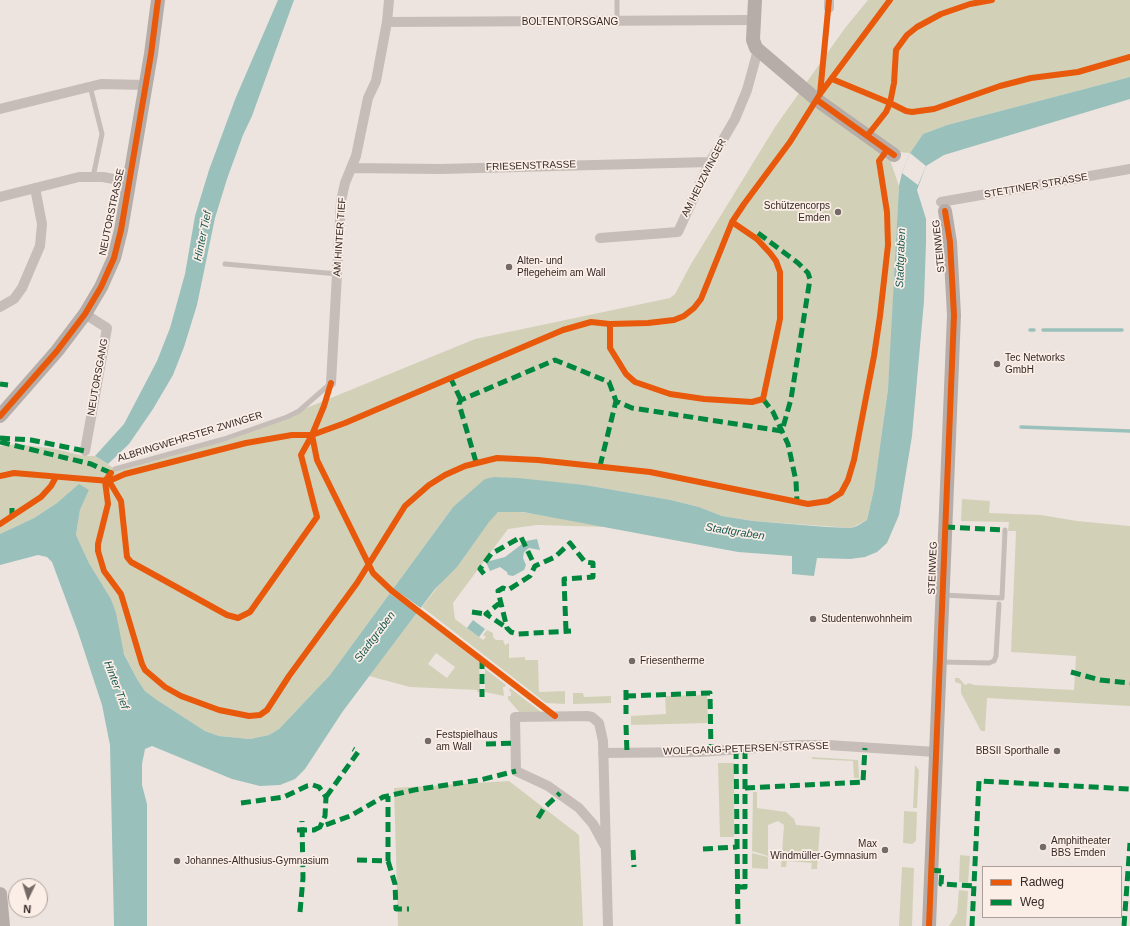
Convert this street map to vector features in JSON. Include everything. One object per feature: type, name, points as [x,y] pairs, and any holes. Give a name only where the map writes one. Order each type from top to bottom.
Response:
[{"type":"street","name":"NEUTORSTRASSE","points":[[0,416],[57,351],[85,314],[101,287],[114,258],[146,85],[158,0]]},
{"type":"street","name":"AM HINTER TIEF","points":[[331,383],[342,201],[345,183],[356,156],[368,98],[376,81],[389,0]]},
{"type":"street","points":[[754,0],[753,40],[758,50],[817,100],[894,155]]},
{"type":"street","name":"BOLTENTORSGANG","points":[[386,22],[617,22],[753,20]]},
{"type":"street","name":"AM HEUZWINGER","points":[[600,238],[678,232],[710,162],[735,119],[747,90],[758,50]]},
{"type":"street","points":[[0,109],[90,86],[112,83],[146,85]]},
{"type":"street","name":"FRIESENSTRASSE","points":[[351,168],[441,169],[710,162]]},
{"type":"street","name":"STETTINER STRASSE","points":[[943,206],[1130,169]]},
{"type":"street","points":[[0,197],[73,178],[93,177],[129,182]]},
{"type":"street","points":[[0,307],[14,299],[22,288],[40,246],[42,224],[35,188]]},
{"type":"street","name":"STEINWEG","points":[[929,926],[954,315],[950,242],[943,206]]},
{"type":"street","name":"NEUTORSGANG","points":[[85,314],[107,328],[85,451]]},
{"type":"street","points":[[605,846],[593,824],[579,808],[548,786],[516,771],[516,717],[592,717],[601,727],[608,926]]},
{"type":"street","name":"WOLFGANG-PETERSEN-STRASSE","points":[[603,754],[699,752],[800,745],[828,745],[936,752]]},
{"type":"street","points":[[0,894],[3,926]]},
{"type":"lane","points":[[617,0],[617,22]]},
{"type":"lane","points":[[90,86],[102,134],[93,177]]},
{"type":"lane","points":[[225,264],[338,274]]},
{"type":"lane","name":"ALBRINGWEHRSTER ZWINGER","points":[[115,469],[224,438],[286,417],[299,411],[331,383]]},
{"type":"lane","points":[[942,595],[1002,598],[1005,530]]},
{"type":"lane","points":[[940,662],[989,663],[994,661],[996,656],[999,604]]},
{"type":"green space","points":[[868,0],[1130,0],[1130,77],[947,125],[923,134],[910,153],[887,151],[899,186],[891,347],[888,389],[874,489],[867,520],[851,528],[753,521],[722,516],[699,507],[671,500],[585,485],[494,477],[453,507],[330,675],[279,729],[269,735],[250,739],[219,736],[205,731],[145,691],[137,679],[122,649],[111,599],[89,563],[76,535],[80,510],[89,490],[57,503],[34,518],[0,534],[0,446],[17,444],[56,449],[84,456],[95,456],[115,469],[224,439],[299,411],[475,339],[670,298],[675,294],[691,264],[775,127],[845,28]]},
{"type":"green space","points":[[962,499],[990,501],[989,513],[1041,515],[1077,521],[1130,526],[1130,706],[987,698],[985,731],[981,731],[961,693],[961,684],[955,682],[955,678],[959,678],[965,685],[969,683],[974,685],[1074,690],[1076,656],[1011,652],[1016,531],[1008,531],[1009,522],[961,521]]},
{"type":"green space","points":[[507,510],[562,518],[606,527],[537,525],[508,529],[453,603],[455,619],[483,640],[486,637],[483,635],[487,630],[493,633],[493,637],[496,640],[503,640],[505,645],[509,643],[509,658],[525,657],[525,660],[538,660],[539,692],[565,691],[565,704],[546,703],[422,607],[495,513]]},
{"type":"green space","points":[[417,613],[479,662],[480,692],[477,692],[477,690],[410,687],[369,676]],"holes":[[[436,653],[455,667],[447,678],[428,664]]]},
{"type":"green space","points":[[485,669],[506,685],[503,687],[504,696],[485,692]]},
{"type":"green space","points":[[510,688],[541,712],[520,713],[508,699],[508,696],[511,696],[511,692],[509,691]]},
{"type":"green space","points":[[573,693],[583,693],[584,697],[611,696],[611,703],[573,704]]},
{"type":"green space","points":[[707,695],[708,723],[631,725],[631,716],[666,714],[665,696]]},
{"type":"green space","points":[[812,757],[858,760],[859,778],[854,778],[853,761],[812,759]]},
{"type":"green space","points":[[718,763],[734,763],[734,837],[720,837]]},
{"type":"green space","points":[[915,765],[919,770],[917,808],[913,808]]},
{"type":"green space","points":[[509,781],[579,835],[583,926],[398,926],[394,788]]},
{"type":"green space","points":[[753,792],[757,792],[757,808],[786,812],[794,819],[796,825],[820,827],[817,869],[811,869],[812,863],[787,861],[786,867],[781,867],[784,825],[778,821],[768,825],[768,856],[752,851]]},
{"type":"green space","points":[[904,811],[917,812],[916,841],[912,844],[903,843]]},
{"type":"green space","points":[[752,853],[768,857],[768,869],[752,868]]},
{"type":"green space","points":[[960,855],[970,856],[968,883],[959,882]]},
{"type":"green space","points":[[902,867],[914,868],[912,926],[899,926]]},
{"type":"green space","points":[[959,890],[968,891],[966,926],[949,926],[957,913]]},
{"type":"water","name":"Hinter Tief","points":[[278,0],[294,0],[252,116],[243,135],[227,179],[215,218],[197,305],[184,347],[173,375],[153,409],[129,444],[108,464],[95,456],[124,424],[157,361],[170,328],[185,274],[195,216],[209,170],[236,97]]},
{"type":"water","points":[[1130,77],[1130,99],[944,155],[926,166],[917,190],[926,219],[926,242],[924,301],[912,436],[899,515],[887,543],[877,552],[865,557],[850,559],[817,558],[814,576],[792,574],[792,556],[738,552],[523,512],[498,512],[489,522],[457,567],[435,589],[343,711],[305,769],[295,779],[280,785],[260,786],[232,779],[152,746],[145,749],[142,764],[142,785],[147,804],[147,926],[114,926],[110,745],[102,705],[78,632],[52,562],[47,557],[38,555],[0,565],[0,534],[34,518],[57,503],[79,484],[89,490],[80,510],[76,535],[89,563],[111,599],[116,613],[124,654],[137,679],[145,691],[205,731],[219,736],[250,739],[269,735],[279,729],[330,675],[453,507],[485,479],[494,477],[518,478],[585,485],[671,500],[699,507],[722,516],[753,521],[827,527],[851,528],[857,526],[867,520],[874,489],[888,389],[899,186],[902,173],[910,153],[923,134],[947,125]]},
{"type":"water","points":[[537,539],[540,550],[529,548],[524,552],[523,558],[526,565],[524,570],[513,576],[508,575],[507,572],[500,567],[490,571],[486,562],[505,557],[526,541]]},
{"type":"water","points":[[473,620],[485,629],[479,637],[467,628]]},
{"type":"pier","points":[[910,153],[926,166],[918,185],[902,173]]},
{"type":"pier","points":[[394,589],[421,608],[417,613],[390,594]]},
{"type":"waterway","points":[[1043,330],[1122,330]]},
{"type":"waterway","points":[[1021,427],[1130,431]]},
{"type":"marked path","points":[[476,462],[459,404],[461,400],[555,360],[609,382],[616,401],[632,408],[782,431],[791,399],[810,279],[808,273],[798,263],[758,233]]},
{"type":"marked path","points":[[450,377],[461,400]]},
{"type":"marked path","points":[[0,384],[8,385]]},
{"type":"marked path","points":[[763,399],[773,412],[788,444],[796,481],[797,502]]},
{"type":"marked path","points":[[600,466],[616,401]]},
{"type":"marked path","points":[[0,438],[31,440],[85,451]]},
{"type":"marked path","points":[[0,442],[91,464],[111,473],[110,475]]},
{"type":"marked path","points":[[12,505],[12,518]]},
{"type":"marked path","points":[[945,527],[1005,530]]},
{"type":"marked path","points":[[484,574],[480,569],[491,554],[521,537],[535,566]]},
{"type":"marked path","points":[[566,631],[564,579],[593,577],[593,563],[585,562],[570,543],[555,557],[535,566],[530,576],[508,590],[503,588],[498,591],[507,628],[511,632],[518,634],[571,631]]},
{"type":"marked path","points":[[501,602],[486,614],[507,628]]},
{"type":"marked path","points":[[472,612],[486,614]]},
{"type":"marked path","points":[[482,659],[482,697]]},
{"type":"marked path","points":[[1071,672],[1100,680],[1130,683]]},
{"type":"marked path","points":[[626,690],[626,714]]},
{"type":"marked path","points":[[626,696],[710,693],[711,752]]},
{"type":"marked path","points":[[626,725],[627,753]]},
{"type":"marked path","points":[[486,744],[515,743]]},
{"type":"marked path","points":[[745,788],[863,782],[865,748]]},
{"type":"marked path","points":[[326,797],[358,752],[353,749]]},
{"type":"marked path","points":[[736,749],[738,926]]},
{"type":"marked path","points":[[738,887],[745,887],[745,749]]},
{"type":"marked path","points":[[297,830],[314,830],[350,816],[383,797],[414,790],[480,780],[516,771]]},
{"type":"marked path","points":[[972,926],[979,781],[1130,789]]},
{"type":"marked path","points":[[241,803],[284,797],[307,786],[313,785],[319,787],[326,797],[325,816],[320,827]]},
{"type":"marked path","points":[[538,818],[544,808],[560,793]]},
{"type":"marked path","points":[[357,860],[388,861],[388,796]]},
{"type":"marked path","points":[[300,912],[303,878],[302,821]]},
{"type":"marked path","points":[[1124,926],[1130,843]]},
{"type":"marked path","points":[[703,849],[737,847]]},
{"type":"marked path","points":[[633,850],[634,867]]},
{"type":"marked path","points":[[388,861],[395,884],[396,909],[409,909]]},
{"type":"marked path","points":[[931,870],[942,871],[941,884],[974,886]]},
{"type":"cycle path","points":[[0,416],[57,351],[85,314],[101,287],[114,258],[121,230],[151,54],[158,0]]},
{"type":"cycle path","points":[[820,94],[829,0]]},
{"type":"cycle path","points":[[0,476],[14,473],[109,481],[125,474],[246,443],[292,435],[312,435],[345,423],[563,330],[591,322],[610,324],[648,323],[674,320],[684,316],[694,308],[701,299],[732,222],[790,142],[820,94],[890,0]]},
{"type":"cycle path","points":[[867,136],[886,112],[890,103],[894,83],[896,50],[907,35],[917,27],[941,14],[970,4],[992,0]]},
{"type":"cycle path","points":[[832,79],[906,111],[912,112],[934,109],[1000,86],[1031,78],[1078,72],[1130,57]]},
{"type":"cycle path","points":[[817,100],[894,155]]},
{"type":"cycle path","points":[[111,473],[105,481],[108,504],[98,544],[98,551],[104,571],[121,594],[145,670],[165,687],[181,696],[219,710],[249,716],[260,715],[267,710],[289,676],[357,583],[405,506],[429,485],[445,475],[465,466],[497,458],[538,460],[650,472],[808,504],[828,501],[841,493],[848,480],[854,460],[874,356],[888,245],[887,212],[879,161],[887,150]]},
{"type":"cycle path","points":[[929,926],[954,315],[950,242],[945,211]]},
{"type":"cycle path","points":[[610,324],[610,348],[626,374],[635,382],[670,394],[704,399],[752,402],[763,399],[780,319],[780,272],[776,261],[757,239],[732,222]]},
{"type":"cycle path","points":[[109,481],[121,501],[127,557],[131,562],[227,615],[238,618],[250,612],[317,517],[301,455],[312,435],[324,406],[331,383]]},
{"type":"cycle path","points":[[312,435],[317,460],[373,573],[392,591],[555,716]]},
{"type":"cycle path","points":[[0,524],[41,497],[51,486],[56,477]]},
{"type":"place","name":"Schützencorps Emden","points":[[838,212]]},
{"type":"place","name":"Alten- und Pflegeheim am Wall","points":[[509,267]]},
{"type":"place","name":"Tec Networks GmbH","points":[[997,364]]},
{"type":"place","name":"Studentenwohnheim","points":[[813,619]]},
{"type":"place","name":"Friesentherme","points":[[632,661]]},
{"type":"place","name":"Festspielhaus am Wall","points":[[428,741]]},
{"type":"place","name":"BBSII Sporthalle","points":[[1057,751]]},
{"type":"place","name":"Amphitheater BBS Emden","points":[[1043,847]]},
{"type":"place","name":"Max Windmüller-Gymnasium","points":[[885,850]]},
{"type":"place","name":"Johannes-Althusius-Gymnasium","points":[[177,861]]},
{"type":"water label","name":"Stadtgraben","points":[[901,258]]},
{"type":"water label","name":"Stadtgraben","points":[[735,532]]},
{"type":"water label","name":"Stadtgraben","points":[[375,637]]}]
